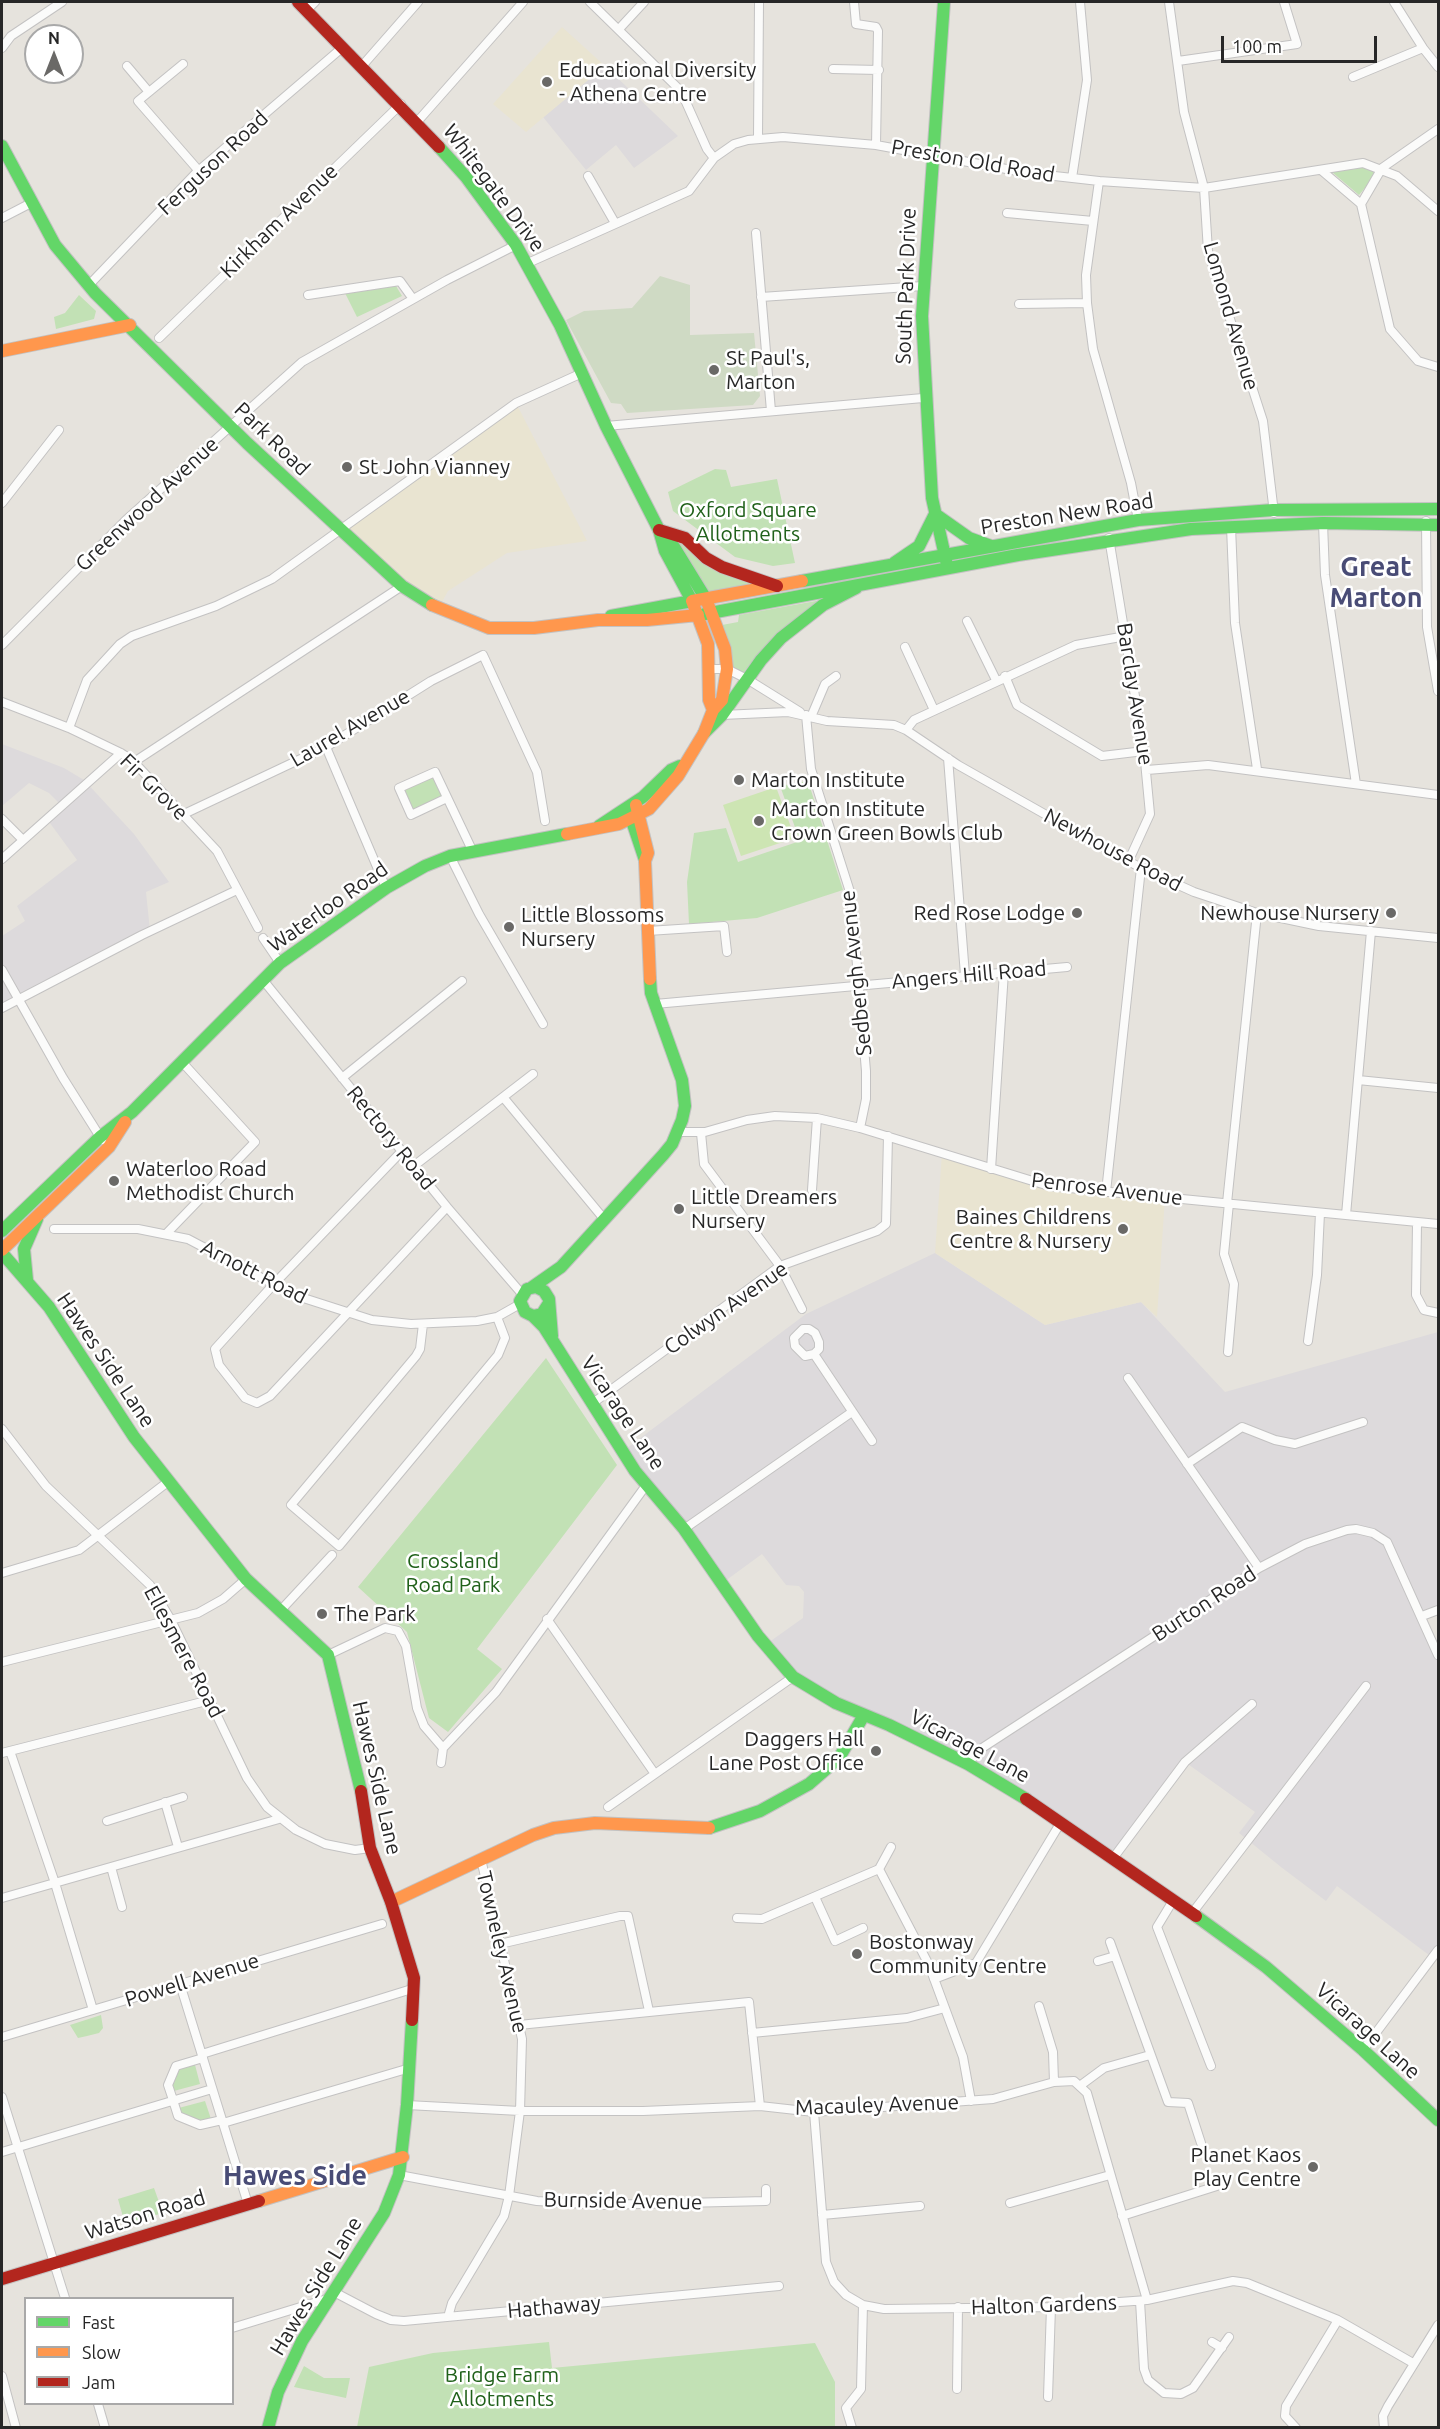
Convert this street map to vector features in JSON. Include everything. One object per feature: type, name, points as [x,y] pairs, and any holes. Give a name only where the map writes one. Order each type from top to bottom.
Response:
[{"type":"main road","name":"South Park Drive","points":[[944,2],[923,286],[923,398],[935,514],[948,570]]},
{"type":"main road","name":"Whitegate Drive","points":[[307,5],[343,47],[401,104],[466,177],[516,244],[528,263],[659,530],[665,551],[692,601]]},
{"type":"main road","name":"Park Road","points":[[2,146],[55,245],[88,285],[339,531],[402,586],[438,609],[489,628],[534,628],[598,621],[647,621],[714,612]]},
{"type":"main road","points":[[2,351],[130,325]]},
{"type":"main road","name":"Preston New Road","points":[[706,599],[1138,520],[1273,510],[1432,509]]},
{"type":"main road","points":[[892,564],[919,546],[935,514],[969,538],[991,546]]},
{"type":"main road","name":"Preston New Road","points":[[714,612],[1110,540],[1274,524],[1432,525]]},
{"type":"main road","name":"Whitegate Drive","points":[[659,530],[674,547],[706,599]]},
{"type":"main road","points":[[659,530],[685,538],[706,558],[722,567],[778,586]]},
{"type":"main road","name":"Preston New Road","points":[[747,679],[770,649],[790,630],[823,605],[858,587]]},
{"type":"main road","name":"Park Road","points":[[598,621],[633,610],[706,599]]},
{"type":"main road","name":"Waterloo Road","points":[[2,1231],[100,1137],[132,1112],[280,963],[386,888],[425,866],[450,856],[636,818],[665,793],[678,776],[722,700],[727,669],[722,635],[714,612],[706,599]]},
{"type":"main road","name":"Waterloo Road","points":[[692,601],[708,644],[711,669],[709,700],[717,712]]},
{"type":"main road","name":"Waterloo Road","points":[[717,712],[747,679]]},
{"type":"main road","name":"Waterloo Road","points":[[599,826],[631,805],[671,770],[683,764]]},
{"type":"main road","name":"Vicarage Lane","points":[[631,805],[648,853],[645,861],[649,974],[655,1004],[677,1063],[685,1106],[678,1132],[663,1155],[561,1267],[525,1295],[525,1312],[533,1316],[544,1327],[647,1484],[684,1528],[758,1636],[793,1677],[836,1703],[969,1764],[1037,1804],[1193,1912],[1266,1967],[1364,2050],[1438,2120]]},
{"type":"main road","name":"Waterloo Road","points":[[2,1251],[109,1147],[132,1112]]},
{"type":"main road","points":[[28,1282],[24,1265],[24,1249],[39,1216]]},
{"type":"main road","name":"Hawes Side Lane","points":[[2,1251],[49,1307],[134,1437],[246,1579],[328,1655],[360,1792],[370,1848],[391,1902],[415,1988],[407,2105],[399,2175],[384,2213],[288,2367],[268,2427]]},
{"type":"main road","name":"Vicarage Lane","points":[[555,1346],[550,1325],[549,1301],[561,1267]]},
{"type":"main road","points":[[525,1295],[540,1288],[549,1301],[545,1312],[533,1316]]},
{"type":"main road","points":[[391,1902],[481,1859],[554,1828],[595,1823],[711,1828],[760,1811],[809,1784],[839,1758],[864,1715]]},
{"type":"main road","name":"Watson Road","points":[[2,2279],[402,2157]]},
{"type":"street","points":[[2,48],[10,36],[62,2]]},
{"type":"street","points":[[362,66],[418,2]]},
{"type":"street","points":[[417,122],[523,2]]},
{"type":"street","points":[[590,2],[681,91],[707,149],[714,158]]},
{"type":"street","points":[[619,29],[644,2]]},
{"type":"street","points":[[758,138],[759,2]]},
{"type":"street","points":[[854,2],[856,24],[878,28],[876,145]]},
{"type":"street","points":[[1072,178],[1087,80],[1080,2]]},
{"type":"street","name":"Lomond Avenue","points":[[1169,2],[1184,112],[1204,188],[1208,251],[1263,421],[1274,524]]},
{"type":"street","points":[[1178,61],[1297,44],[1284,2]]},
{"type":"street","points":[[1398,4],[1423,48],[1438,67]]},
{"type":"street","name":"Ferguson Road","points":[[88,285],[199,171],[343,47]]},
{"type":"street","points":[[1353,77],[1423,48]]},
{"type":"street","points":[[183,64],[138,101],[199,171]]},
{"type":"street","points":[[127,66],[149,92]]},
{"type":"street","points":[[833,69],[879,70]]},
{"type":"street","name":"Kirkham Avenue","points":[[159,338],[401,104]]},
{"type":"street","points":[[1361,204],[1382,168],[1438,129]]},
{"type":"street","name":"Preston Old Road","points":[[528,263],[689,191],[714,158],[734,144],[758,138],[793,137],[876,145],[1028,173],[1100,181],[1204,188],[1364,163],[1382,168],[1396,176],[1438,211]]},
{"type":"street","points":[[1321,170],[1350,192],[1361,204],[1390,329],[1418,361],[1438,367]]},
{"type":"street","points":[[588,176],[615,223]]},
{"type":"street","points":[[1100,181],[1086,275],[1087,303],[1093,349],[1131,483],[1138,520]]},
{"type":"street","points":[[2,218],[31,203]]},
{"type":"street","points":[[1007,213],[1094,221]]},
{"type":"street","points":[[756,232],[771,411]]},
{"type":"street","name":"Greenwood Avenue","points":[[2,645],[126,520],[302,362],[516,244]]},
{"type":"street","points":[[308,295],[400,281],[413,299]]},
{"type":"street","points":[[761,297],[923,286]]},
{"type":"street","points":[[1019,304],[1087,303]]},
{"type":"street","points":[[69,729],[87,680],[120,644],[132,636],[216,606],[272,579],[516,403],[582,373]]},
{"type":"street","points":[[606,426],[923,398]]},
{"type":"street","points":[[2,503],[59,430]]},
{"type":"street","points":[[1432,509],[1427,627],[1438,692]]},
{"type":"street","points":[[1323,523],[1325,575],[1356,784]]},
{"type":"street","name":"Barclay Avenue","points":[[1107,524],[1147,770],[1150,814],[1129,860]]},
{"type":"street","points":[[1231,527],[1235,623],[1257,769]]},
{"type":"street","points":[[134,762],[402,586]]},
{"type":"street","points":[[967,621],[996,680]]},
{"type":"street","points":[[906,730],[914,720],[934,710],[1076,645],[1126,636]]},
{"type":"street","points":[[906,647],[934,710]]},
{"type":"street","name":"Laurel Avenue","points":[[184,814],[326,747],[431,681],[483,656],[537,772],[545,821]]},
{"type":"street","points":[[711,669],[727,669]]},
{"type":"street","name":"Newhouse Road","points":[[727,669],[809,716]]},
{"type":"street","points":[[809,716],[825,684],[836,676]]},
{"type":"street","points":[[1005,676],[1017,705],[1102,756],[1144,751]]},
{"type":"street","name":"Fir Grove","points":[[2,702],[122,753],[134,762],[217,851],[258,928]]},
{"type":"street","name":"Newhouse Road","points":[[717,712],[767,712],[809,716],[845,723],[894,725],[1141,868],[1194,892],[1257,913],[1319,926],[1438,938]]},
{"type":"street","name":"Sedbergh Avenue","points":[[809,716],[811,769],[851,895],[866,1071],[866,1099],[860,1128]]},
{"type":"street","points":[[326,747],[386,888]]},
{"type":"street","points":[[2,859],[122,753]]},
{"type":"street","points":[[948,758],[965,975]]},
{"type":"street","points":[[1147,770],[1197,764],[1257,769],[1438,795]]},
{"type":"street","points":[[447,798],[411,815],[399,789],[435,772],[473,852]]},
{"type":"street","points":[[2,819],[24,840]]},
{"type":"street","points":[[450,856],[479,914],[543,1024]]},
{"type":"street","points":[[1106,1192],[1141,868]]},
{"type":"street","points":[[2,1008],[142,935],[237,890]]},
{"type":"street","points":[[1228,1352],[1234,1284],[1224,1254],[1257,913]]},
{"type":"street","points":[[648,931],[724,926],[727,952]]},
{"type":"street","points":[[1346,1215],[1371,931]]},
{"type":"street","points":[[263,938],[280,963]]},
{"type":"street","name":"Angers Hill Road","points":[[655,1004],[1067,967]]},
{"type":"street","points":[[2,970],[100,1137],[109,1147]]},
{"type":"street","points":[[991,1169],[1004,972]]},
{"type":"street","name":"Rectory Road","points":[[263,980],[447,1207],[525,1295]]},
{"type":"street","points":[[342,1078],[462,981]]},
{"type":"street","points":[[167,1233],[255,1142],[182,1062]]},
{"type":"street","points":[[415,1165],[533,1074]]},
{"type":"street","points":[[1358,1080],[1438,1088]]},
{"type":"street","points":[[503,1097],[604,1219]]},
{"type":"street","points":[[812,1190],[817,1118]]},
{"type":"street","name":"Penrose Avenue","points":[[678,1132],[701,1133],[754,1119],[817,1118],[888,1136],[1049,1186],[1438,1224]]},
{"type":"street","points":[[701,1133],[704,1164],[780,1266],[802,1310]]},
{"type":"street","name":"Colwyn Avenue","points":[[593,1403],[780,1266],[877,1231],[886,1224],[888,1136]]},
{"type":"street","points":[[402,1151],[215,1349],[219,1365],[245,1398],[257,1403],[265,1400],[349,1314],[447,1207]]},
{"type":"street","points":[[1308,1341],[1317,1275],[1320,1213]]},
{"type":"street","points":[[1416,1222],[1416,1294],[1424,1310],[1438,1313]]},
{"type":"street","name":"Arnott Road","points":[[54,1229],[138,1229],[167,1233],[208,1247],[273,1285],[349,1314],[372,1320],[423,1324],[477,1321],[496,1317],[525,1295]]},
{"type":"street","points":[[423,1324],[420,1349],[416,1356],[291,1504],[339,1546],[480,1378],[503,1346],[505,1338],[496,1317]]},
{"type":"street","points":[[814,1354],[872,1441]]},
{"type":"street","points":[[1128,1378],[1259,1568]]},
{"type":"street","points":[[684,1528],[852,1412]]},
{"type":"street","points":[[1187,1464],[1242,1427],[1275,1440],[1295,1444],[1363,1422]]},
{"type":"street","name":"Ellesmere Road","points":[[2,1429],[33,1472],[150,1585],[171,1620],[247,1778],[267,1808],[279,1819],[325,1844],[347,1849],[370,1848]]},
{"type":"street","points":[[2,1573],[69,1554],[98,1536],[169,1481]]},
{"type":"street","points":[[441,1763],[443,1748],[496,1692],[647,1484]]},
{"type":"street","name":"Burton Road","points":[[969,1764],[979,1750],[1259,1568],[1305,1544],[1356,1529],[1373,1533],[1387,1542],[1438,1655]]},
{"type":"street","points":[[281,1610],[332,1555]]},
{"type":"street","points":[[2,1662],[171,1620],[210,1608],[246,1579]]},
{"type":"street","points":[[1422,1616],[1438,1610]]},
{"type":"street","points":[[547,1619],[654,1774]]},
{"type":"street","points":[[328,1655],[385,1628],[398,1631],[406,1646],[417,1708],[424,1726],[443,1748]]},
{"type":"street","points":[[608,1807],[793,1677]]},
{"type":"street","points":[[1193,1912],[1366,1686]]},
{"type":"street","points":[[93,2010],[55,1883],[6,1752],[210,1700]]},
{"type":"street","points":[[1114,1857],[1185,1762],[1252,1704]]},
{"type":"street","points":[[108,1821],[183,1797]]},
{"type":"street","points":[[165,1802],[178,1847]]},
{"type":"street","points":[[2,1898],[279,1819]]},
{"type":"street","points":[[934,1979],[976,1963],[1061,1822]]},
{"type":"street","points":[[737,1918],[762,1919],[879,1869],[891,1847]]},
{"type":"street","name":"Towneley Avenue","points":[[448,2317],[452,2303],[494,2237],[509,2196],[520,2111],[522,2039],[481,1859]]},
{"type":"street","points":[[111,1867],[122,1908]]},
{"type":"street","points":[[879,1869],[921,1947],[934,1979],[963,2057],[971,2101]]},
{"type":"street","points":[[815,1897],[835,1941],[863,1928]]},
{"type":"street","points":[[1174,1899],[1157,1927],[1211,2066]]},
{"type":"street","points":[[500,1944],[628,1916],[649,2011]]},
{"type":"street","name":"Powell Avenue","points":[[2,2037],[382,1924]]},
{"type":"street","points":[[1110,1942],[1168,2102],[1188,2103],[1202,2143]]},
{"type":"street","points":[[1364,2050],[1438,1950]]},
{"type":"street","points":[[1098,1961],[1115,1956]]},
{"type":"street","points":[[180,1984],[248,2204]]},
{"type":"street","points":[[410,2068],[223,2122],[200,2125],[178,2116],[168,2085],[176,2066],[415,1988]]},
{"type":"street","points":[[519,2025],[749,2002],[759,2106]]},
{"type":"street","points":[[1039,2006],[1053,2052],[1054,2082]]},
{"type":"street","points":[[752,2033],[907,2018],[945,2008]]},
{"type":"street","points":[[1150,2055],[1104,2068],[1081,2085],[1087,2093],[1122,2216],[1143,2301],[1144,2369],[1148,2380],[1164,2393],[1181,2394],[1193,2388],[1229,2337]]},
{"type":"street","name":"Macauley Avenue","points":[[407,2105],[520,2111],[643,2111],[759,2106],[814,2112],[971,2101],[1007,2096],[1054,2082],[1074,2081],[1081,2085]]},
{"type":"street","points":[[2,2152],[213,2089]]},
{"type":"street","points":[[2,2097],[64,2297]]},
{"type":"street","name":"Halton Gardens","points":[[814,2112],[826,2262],[834,2282],[846,2295],[863,2305],[885,2309],[1051,2307],[1143,2301],[1233,2281],[1247,2283],[1338,2320],[1413,2363]]},
{"type":"street","name":"Burnside Avenue","points":[[399,2175],[537,2201],[600,2205],[766,2201],[766,2189]]},
{"type":"street","points":[[1010,2203],[1110,2175]]},
{"type":"street","points":[[1122,2216],[1220,2185]]},
{"type":"street","points":[[822,2215],[920,2206]]},
{"type":"street","name":"Hathaway","points":[[332,2295],[391,2320],[448,2317],[779,2286]]},
{"type":"street","points":[[234,2327],[332,2295]]},
{"type":"street","points":[[852,2427],[846,2408],[861,2389],[863,2305]]},
{"type":"street","points":[[957,2389],[958,2307]]},
{"type":"street","points":[[1048,2397],[1051,2307]]},
{"type":"street","points":[[1296,2427],[1285,2416],[1286,2406],[1338,2320]]},
{"type":"street","points":[[1384,2427],[1383,2416],[1438,2325]]},
{"type":"street","points":[[1212,2342],[1222,2348]]},
{"type":"street","points":[[2,2376],[16,2427]]},
{"type":"street","points":[[99,2405],[105,2427]]},
{"type":"shaded area","name":"Educational Diversity - Athena Centre","points":[[562,27],[605,66],[526,132],[493,104]]},
{"type":"shaded area","points":[[605,66],[678,136],[634,168],[616,145],[586,170],[543,117]]},
{"type":"shaded area","points":[[516,403],[587,541],[507,553],[448,591],[438,609],[339,531]]},
{"type":"shaded area","points":[[2,744],[64,768],[84,780],[134,834],[169,882],[146,892],[150,931],[2,1008],[2,936],[25,921],[17,906],[77,860],[47,819],[62,806],[49,793],[29,783],[2,806]]},
{"type":"shaded area","points":[[942,1153],[1049,1186],[1165,1197],[1157,1317],[1141,1302],[1045,1325],[935,1253]]},
{"type":"shaded area","points":[[935,1253],[1045,1325],[1141,1302],[1225,1392],[1438,1332],[1438,1610],[1422,1616],[1438,1655],[1438,1950],[1433,1958],[1337,1886],[1326,1901],[1281,1867],[1239,1833],[1255,1812],[1185,1762],[1114,1857],[1037,1805],[810,1689],[765,1645],[803,1618],[804,1592],[799,1586],[786,1585],[762,1554],[721,1584],[623,1451],[806,1314]]},
{"type":"green space","points":[[1359,167],[1375,170],[1369,183],[1359,195],[1332,172]]},
{"type":"green space","points":[[660,276],[690,285],[690,335],[754,333],[760,396],[753,405],[627,413],[621,404],[611,403],[566,320],[584,311],[632,308]]},
{"type":"green space","points":[[396,286],[402,296],[357,317],[345,293]]},
{"type":"green space","points":[[79,295],[96,311],[94,319],[56,329],[54,317],[65,313]]},
{"type":"green space","name":"Oxford Square Allotments","points":[[715,469],[726,470],[731,487],[777,479],[795,563],[773,566],[735,557],[673,511],[668,492]]},
{"type":"green space","points":[[685,538],[706,558],[778,586],[706,599],[674,547]]},
{"type":"green space","points":[[821,602],[759,653],[743,673],[731,667],[722,625],[738,622],[739,615]]},
{"type":"green space","points":[[435,772],[447,798],[411,815],[399,788]]},
{"type":"green space","points":[[808,781],[843,890],[757,918],[689,924],[687,882],[694,833],[726,828],[738,862],[800,841],[780,786]]},
{"type":"green space","name":"Marton Institute Crown Green Bowls Club","points":[[776,787],[795,838],[741,856],[723,805]]},
{"type":"green space","name":"Crossland Road Park","points":[[546,1358],[617,1465],[477,1649],[502,1669],[448,1732],[429,1718],[407,1632],[358,1587]]},
{"type":"green space","points":[[101,2015],[103,2028],[99,2033],[78,2038],[70,2025]]},
{"type":"green space","points":[[194,2061],[200,2084],[170,2092],[176,2066]]},
{"type":"green space","points":[[205,2101],[212,2122],[200,2125],[178,2116],[175,2109]]},
{"type":"green space","points":[[154,2188],[163,2213],[125,2224],[118,2199]]},
{"type":"green space","name":"Bridge Farm Allotments","points":[[549,2342],[552,2368],[815,2343],[835,2382],[835,2427],[357,2427],[369,2367],[433,2353]]},
{"type":"green space","points":[[304,2366],[324,2378],[350,2378],[346,2398],[294,2387]]},
{"type":"traffic: fast","points":[[944,2],[922,316],[932,498],[947,565]]},
{"type":"traffic: fast","points":[[2,146],[55,245],[95,293],[247,443],[402,586],[432,605]]},
{"type":"traffic: fast","points":[[439,147],[466,177],[516,245],[560,325],[606,426],[659,530],[665,551],[692,601]]},
{"type":"traffic: fast","points":[[802,581],[1138,520],[1273,510],[1438,509]]},
{"type":"traffic: fast","points":[[935,514],[969,538],[991,546]]},
{"type":"traffic: fast","points":[[894,563],[919,546],[935,514]]},
{"type":"traffic: fast","points":[[705,614],[1018,555],[1191,529],[1323,523],[1438,525]]},
{"type":"traffic: fast","points":[[660,531],[674,547],[706,599]]},
{"type":"traffic: fast","points":[[704,733],[722,715],[761,660],[781,638],[823,605],[856,588]]},
{"type":"traffic: fast","points":[[611,616],[692,601]]},
{"type":"traffic: fast","points":[[599,826],[643,797],[671,770],[680,766]]},
{"type":"traffic: fast","points":[[629,812],[645,860]]},
{"type":"traffic: fast","points":[[2,1231],[100,1137],[132,1112],[280,963],[386,888],[425,866],[450,856],[567,834]]},
{"type":"traffic: fast","points":[[531,1288],[561,1267],[663,1155],[672,1144],[682,1120],[685,1106],[682,1080],[651,993],[650,979]]},
{"type":"traffic: fast","points":[[27,1280],[24,1249],[37,1219]]},
{"type":"traffic: fast","points":[[2,1253],[49,1307],[134,1437],[246,1579],[328,1655],[361,1791]]},
{"type":"traffic: fast","points":[[549,1303],[542,1314],[533,1316],[525,1312],[520,1301],[527,1289],[536,1287],[544,1291],[549,1299],[552,1336]]},
{"type":"traffic: fast","points":[[533,1316],[544,1327],[635,1471],[684,1529],[758,1636],[793,1677],[836,1703],[889,1725],[968,1764],[1026,1799]]},
{"type":"traffic: fast","points":[[709,1828],[760,1811],[809,1784],[839,1758],[864,1715]]},
{"type":"traffic: fast","points":[[1196,1916],[1266,1967],[1363,2050],[1438,2120]]},
{"type":"traffic: fast","points":[[268,2428],[278,2392],[302,2341],[384,2213],[399,2175],[407,2105],[412,2020]]},
{"type":"traffic: slow","points":[[2,351],[130,325]]},
{"type":"traffic: slow","points":[[713,710],[709,700],[708,644],[692,601],[802,581]]},
{"type":"traffic: slow","points":[[567,834],[619,824],[649,809],[678,776],[704,733],[713,710],[722,700],[727,669],[725,649],[706,599]]},
{"type":"traffic: slow","points":[[432,605],[489,628],[534,628],[598,620],[647,620],[698,615]]},
{"type":"traffic: slow","points":[[636,805],[648,853],[645,861],[650,979]]},
{"type":"traffic: slow","points":[[2,1250],[109,1147],[125,1122]]},
{"type":"traffic: slow","points":[[391,1902],[533,1835],[554,1828],[595,1823],[709,1828]]},
{"type":"traffic: slow","points":[[259,2201],[403,2157]]},
{"type":"traffic: jam","points":[[298,2],[439,147]]},
{"type":"traffic: jam","points":[[659,530],[685,538],[706,558],[722,567],[777,586]]},
{"type":"traffic: jam","points":[[361,1791],[370,1848],[391,1902],[414,1978],[412,2020]]},
{"type":"traffic: jam","points":[[1026,1799],[1196,1916]]},
{"type":"traffic: jam","points":[[2,2279],[259,2201]]},
{"type":"place","name":"Educational Diversity - Athena Centre","points":[[547,82]]},
{"type":"place","name":"St Paul's, Marton","points":[[714,370]]},
{"type":"place","name":"St John Vianney","points":[[347,467]]},
{"type":"place","name":"Marton Institute","points":[[739,780]]},
{"type":"place","name":"Marton Institute Crown Green Bowls Club","points":[[759,821]]},
{"type":"place","name":"Red Rose Lodge","points":[[1077,913]]},
{"type":"place","name":"Newhouse Nursery","points":[[1391,913]]},
{"type":"place","name":"Little Blossoms Nursery","points":[[509,927]]},
{"type":"place","name":"Waterloo Road Methodist Church","points":[[114,1181]]},
{"type":"place","name":"Little Dreamers Nursery","points":[[679,1209]]},
{"type":"place","name":"Baines Childrens Centre & Nursery","points":[[1123,1229]]},
{"type":"place","name":"The Park","points":[[322,1614]]},
{"type":"place","name":"Daggers Hall Lane Post Office","points":[[876,1751]]},
{"type":"place","name":"Bostonway Community Centre","points":[[857,1954]]},
{"type":"place","name":"Planet Kaos Play Centre","points":[[1313,2167]]},
{"type":"district","name":"Great Marton","points":[[1376,582]]},
{"type":"district","name":"Hawes Side","points":[[295,2176]]}]
